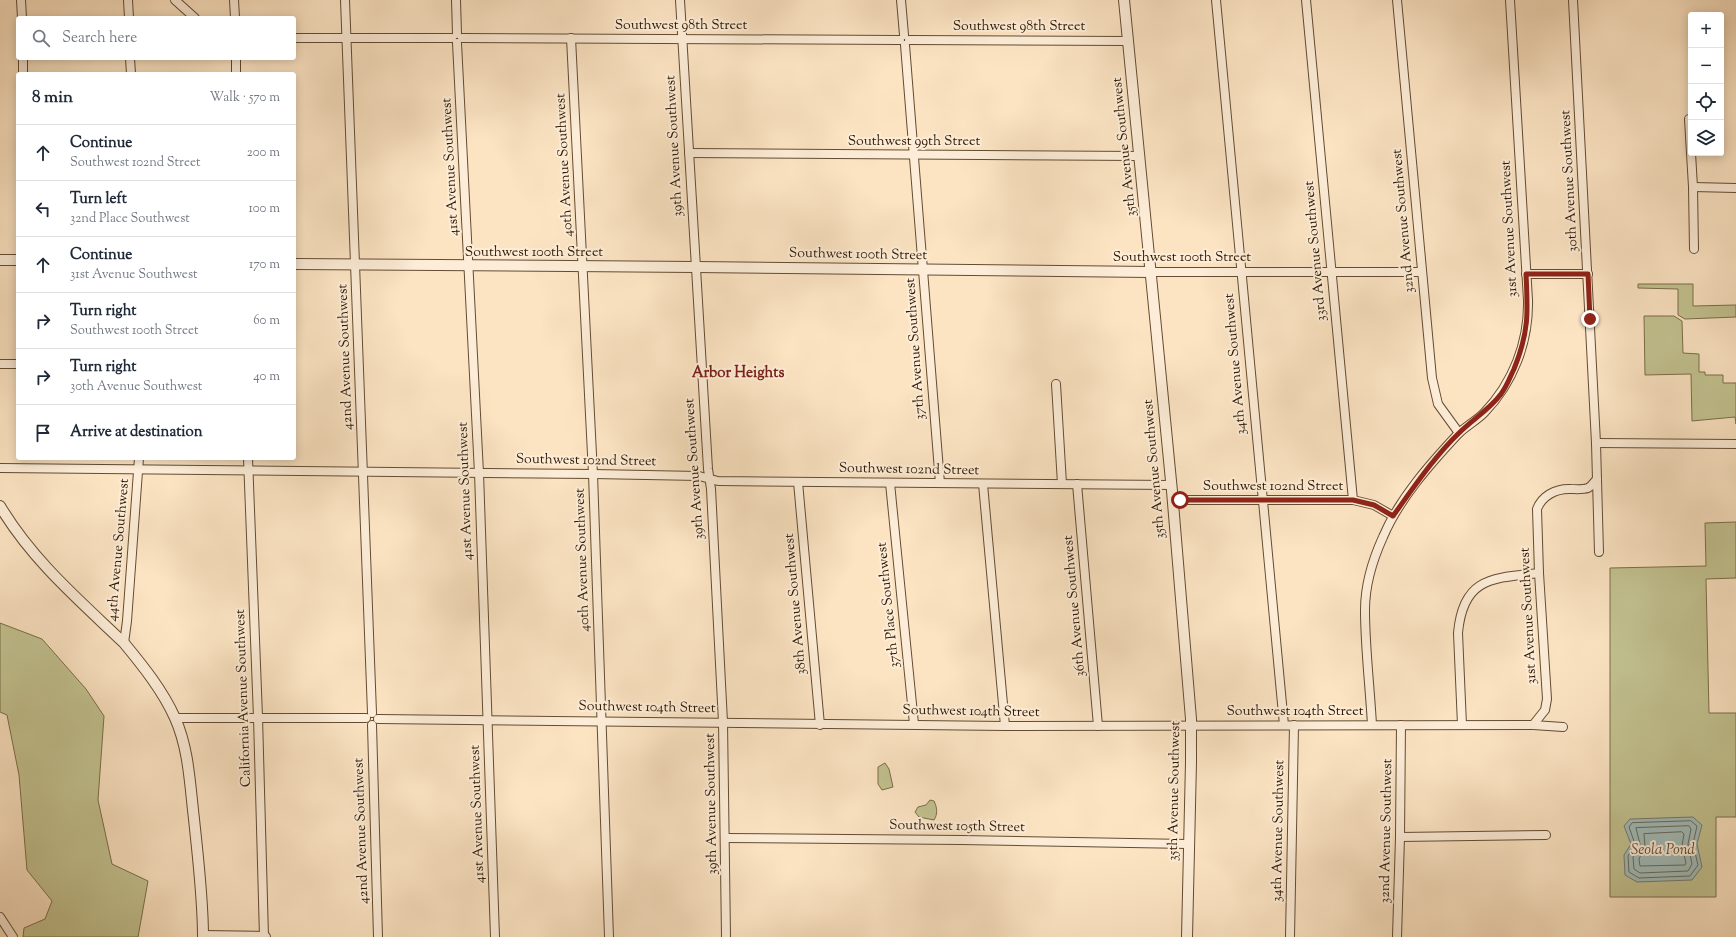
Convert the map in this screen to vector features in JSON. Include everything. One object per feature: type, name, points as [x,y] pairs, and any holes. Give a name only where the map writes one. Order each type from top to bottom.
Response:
[{"type":"street","points":[[21,0],[22,16]]},
{"type":"street","points":[[128,0],[129,16]]},
{"type":"street","points":[[175,0],[194,16]]},
{"type":"street","points":[[234,0],[234,16]]},
{"type":"street","name":"42nd Avenue Southwest","points":[[344,0],[372,719],[378,937]]},
{"type":"street","name":"41st Avenue Southwest","points":[[456,0],[479,473],[495,937]]},
{"type":"street","name":"39th Avenue Southwest","points":[[680,0],[688,153],[724,722],[726,937]]},
{"type":"street","name":"37th Avenue Southwest","points":[[901,0],[940,483]]},
{"type":"street","name":"35th Avenue Southwest","points":[[1124,0],[1173,500],[1191,726],[1187,937]]},
{"type":"street","name":"34th Avenue Southwest","points":[[1216,0],[1240,272],[1284,725]]},
{"type":"street","name":"33rd Avenue Southwest","points":[[1306,0],[1353,500]]},
{"type":"street","name":"32nd Avenue Southwest","points":[[1397,0],[1421,272],[1434,394],[1438,404],[1459,433]]},
{"type":"street","name":"31st Avenue Southwest","points":[[1393,516],[1424,472],[1459,433],[1482,414],[1502,393],[1523,346],[1527,329],[1528,316],[1526,274],[1510,0]]},
{"type":"street","name":"30th Avenue Southwest","points":[[1572,0],[1588,274],[1596,443],[1599,552]]},
{"type":"street","name":"Southwest 98th Street","points":[[296,38],[1128,41]]},
{"type":"street","name":"40th Avenue Southwest","points":[[571,38],[593,474],[609,937]]},
{"type":"street","points":[[23,60],[23,72]]},
{"type":"street","points":[[130,60],[131,72]]},
{"type":"street","points":[[236,60],[236,72]]},
{"type":"street","points":[[1689,120],[1693,187],[1694,249]]},
{"type":"street","name":"Southwest 99th Street","points":[[688,153],[1139,156]]},
{"type":"street","points":[[1693,187],[1736,188]]},
{"type":"street","points":[[0,260],[16,260]]},
{"type":"street","name":"Southwest 100th Street","points":[[296,264],[355,266],[695,267],[1151,272],[1421,272]]},
{"type":"street","points":[[1526,274],[1588,274]]},
{"type":"street","points":[[0,364],[16,364]]},
{"type":"street","points":[[1056,384],[1062,484]]},
{"type":"street","points":[[1596,443],[1736,444]]},
{"type":"street","name":"44th Avenue Southwest","points":[[124,643],[128,621],[139,460]]},
{"type":"street","name":"California Avenue Southwest","points":[[248,460],[265,937]]},
{"type":"street","name":"Southwest 102nd Street","points":[[0,468],[593,474],[699,476],[718,481],[1171,485]]},
{"type":"street","name":"31st Avenue Southwest","points":[[1533,725],[1545,710],[1547,699],[1539,573],[1537,516],[1540,501],[1552,493],[1565,489],[1584,489],[1589,487],[1597,479]]},
{"type":"street","name":"38th Avenue Southwest","points":[[798,482],[820,724]]},
{"type":"street","name":"37th Place Southwest","points":[[890,483],[914,724]]},
{"type":"street","points":[[983,484],[1005,726]]},
{"type":"street","name":"36th Avenue Southwest","points":[[1077,484],[1098,726]]},
{"type":"street","name":"Southwest 102nd Street","points":[[1173,500],[1353,500],[1374,505],[1393,516]]},
{"type":"street","points":[[0,506],[12,526],[42,563],[124,643],[151,679],[175,718],[182,740],[190,782],[200,882],[203,936],[265,937]]},
{"type":"street","points":[[1372,725],[1365,609],[1368,582],[1375,557],[1393,516]]},
{"type":"street","points":[[1462,725],[1458,633],[1459,622],[1464,606],[1472,593],[1487,581],[1502,577],[1539,573]]},
{"type":"street","name":"Southwest 104th Street","points":[[175,718],[258,717],[1005,726],[1533,725],[1563,728]]},
{"type":"street","name":"34th Avenue Southwest","points":[[1290,937],[1294,725]]},
{"type":"street","name":"32nd Avenue Southwest","points":[[1397,937],[1401,725]]},
{"type":"street","points":[[1400,837],[1546,835]]},
{"type":"street","name":"Southwest 105th Street","points":[[725,838],[1188,844]]},
{"type":"street","points":[[0,916],[13,937]]},
{"type":"green space","points":[[1638,284],[1693,284],[1693,306],[1736,305],[1736,317],[1685,319],[1678,315],[1678,289],[1638,288]]},
{"type":"green space","points":[[1644,316],[1674,316],[1682,321],[1683,353],[1699,354],[1699,372],[1705,372],[1705,375],[1723,375],[1723,383],[1736,383],[1736,424],[1735,417],[1692,421],[1691,374],[1645,375]]},
{"type":"green space","points":[[1736,522],[1736,578],[1706,579],[1709,713],[1736,713],[1736,817],[1716,817],[1716,897],[1610,897],[1610,568],[1706,566],[1705,523]]},
{"type":"green space","points":[[0,623],[42,639],[86,689],[104,716],[98,800],[112,864],[148,881],[138,937],[23,937],[24,928],[45,919],[52,901],[27,870],[19,775],[7,715],[0,712]]},
{"type":"green space","points":[[885,763],[889,769],[893,787],[882,790],[878,784],[878,767]]},
{"type":"green space","points":[[930,800],[934,801],[937,813],[934,820],[919,817],[915,812],[918,807],[926,805]]},
{"type":"water","name":"Seola Pond","points":[[1693,817],[1702,825],[1697,844],[1702,867],[1692,880],[1637,882],[1625,875],[1624,855],[1631,844],[1624,826],[1630,819]]},
{"type":"district","name":"Arbor Heights","points":[[738,373]]},
{"type":"route","points":[[1180,500],[1353,500],[1374,505],[1393,516],[1424,472],[1459,433],[1493,404],[1502,393],[1518,359],[1527,329],[1528,300],[1526,274],[1588,274],[1590,319]]}]
